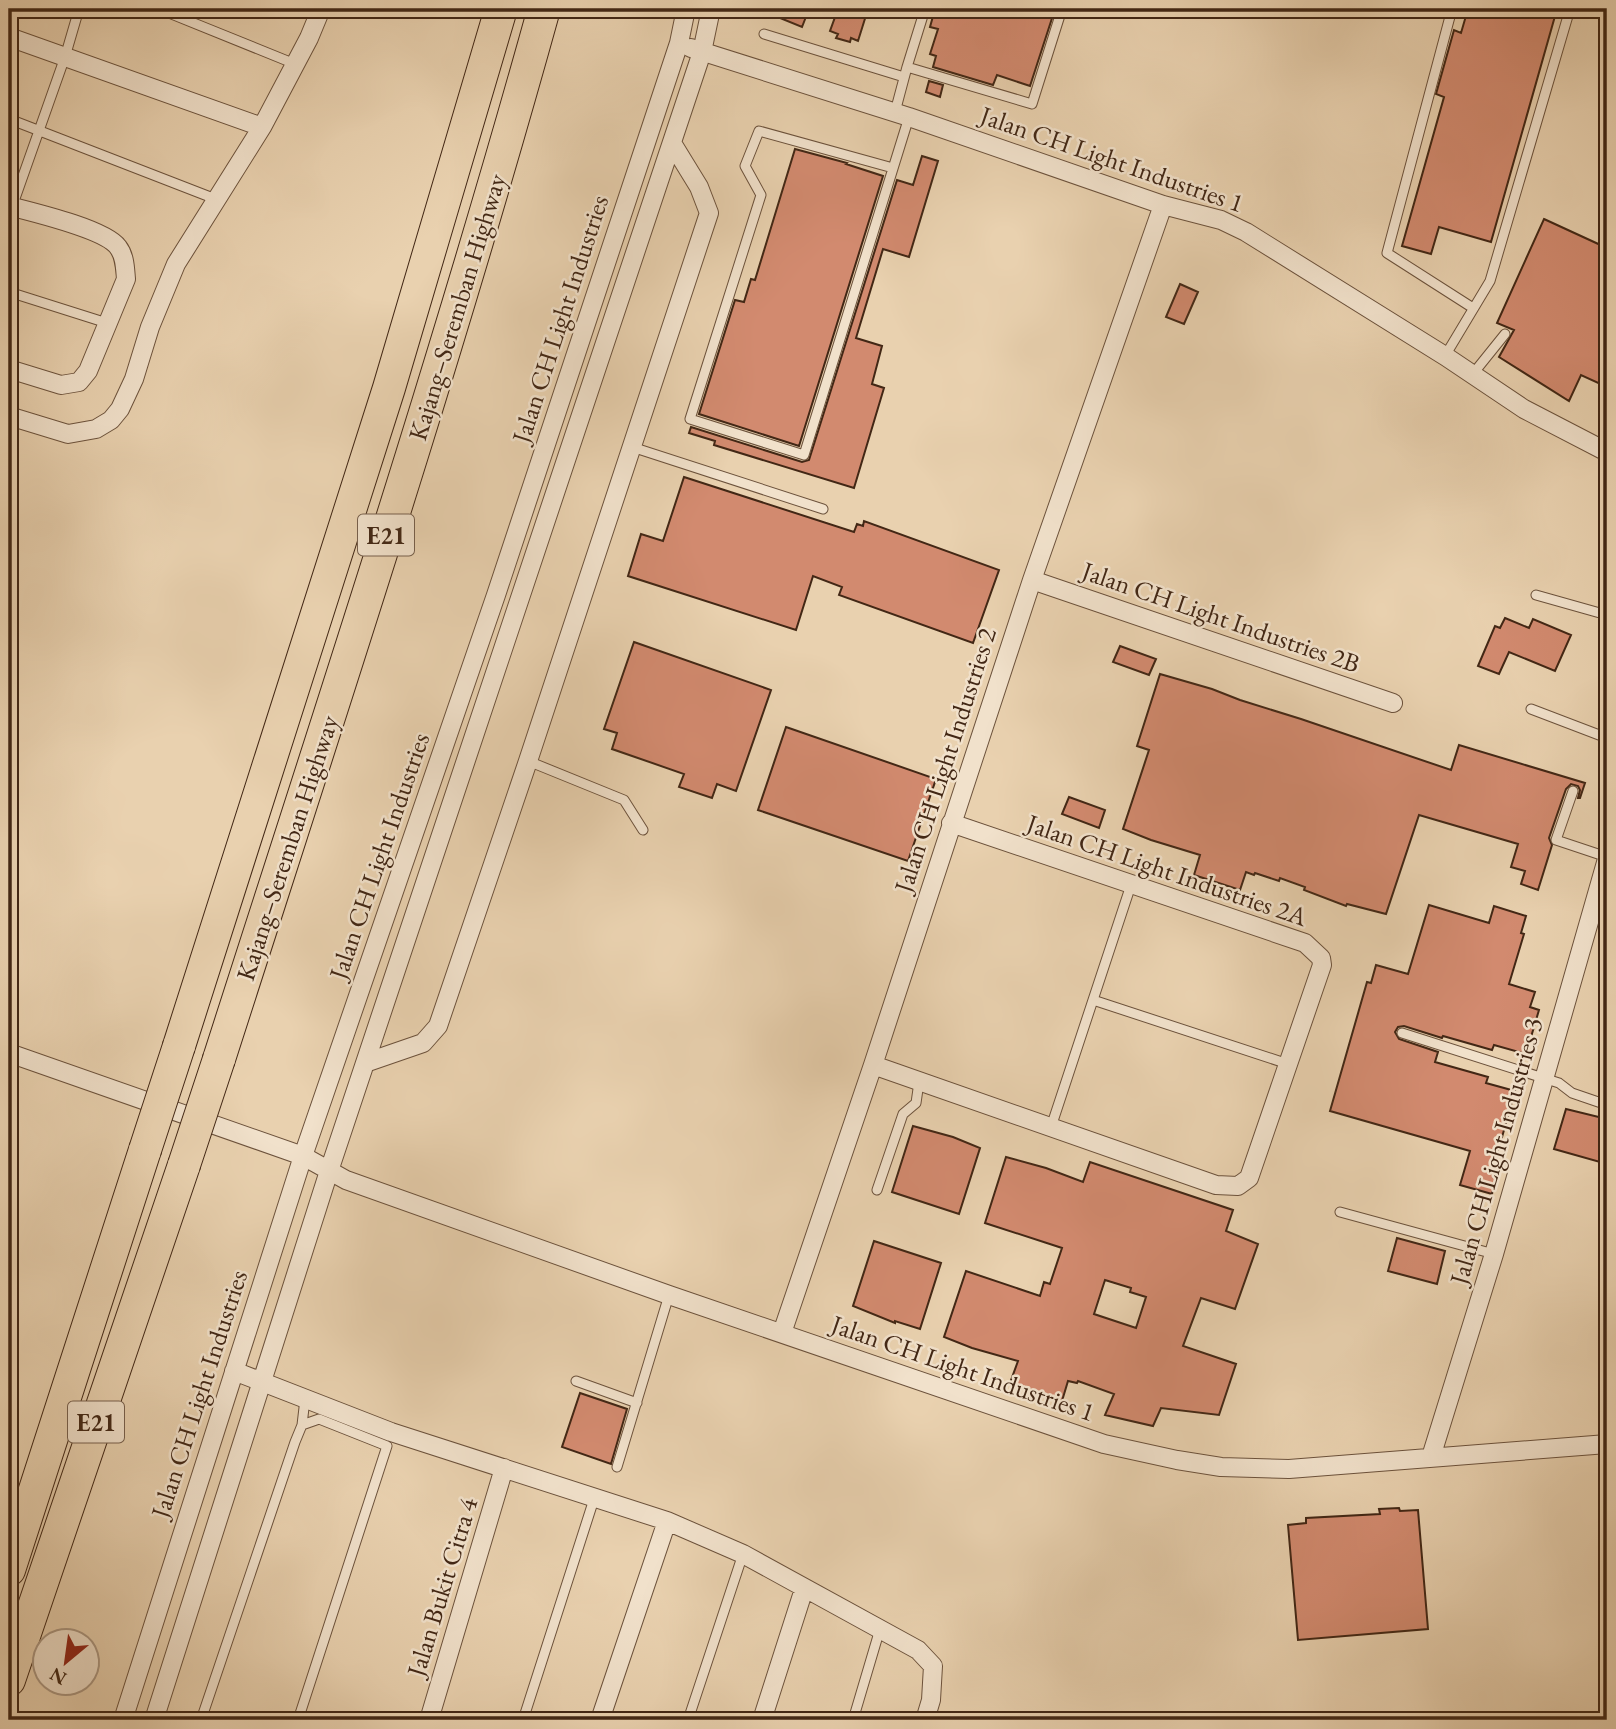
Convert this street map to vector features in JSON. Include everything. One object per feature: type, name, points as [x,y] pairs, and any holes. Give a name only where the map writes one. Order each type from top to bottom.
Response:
[{"type":"highway","name":"Kajang–Seremban Highway","points":[[9,1570],[389,388],[501,9]]},
{"type":"highway","name":"Kajang–Seremban Highway","points":[[9,1680],[219,1059],[425,415],[544,9]]},
{"type":"street","points":[[9,416],[68,434],[96,429],[111,420],[120,409],[134,379],[150,327],[176,264],[262,127],[321,9]]},
{"type":"street","name":"Jalan CH Light Industries","points":[[123,1720],[303,1156],[491,608],[679,43],[686,9]]},
{"type":"street","name":"Jalan CH Light Industries","points":[[154,1720],[329,1171],[702,52],[711,9]]},
{"type":"street","points":[[9,37],[262,127]]},
{"type":"street","name":"Jalan CH Light Industries 1","points":[[679,43],[902,115],[1163,205],[1220,220],[1246,232],[1445,356],[1524,409],[1606,449]]},
{"type":"street","points":[[365,1063],[423,1043],[438,1026],[528,761],[709,213],[699,187],[672,143]]},
{"type":"street","name":"Jalan CH Light Industries 2","points":[[782,1333],[1032,580],[1163,205]]},
{"type":"street","points":[[9,369],[61,385],[79,382],[88,371],[126,279],[125,263],[117,245],[85,228],[10,206]]},
{"type":"street","name":"Jalan CH Light Industries 2B","points":[[1032,580],[1392,703]]},
{"type":"street","name":"Jalan CH Light Industries 2A","points":[[873,1065],[1216,1185],[1238,1186],[1249,1178],[1322,965],[1321,958],[1305,943],[951,823]]},
{"type":"street","name":"Jalan CH Light Industries 3","points":[[1431,1457],[1494,1254],[1607,858]]},
{"type":"street","name":"Jalan CH Light Industries 1","points":[[9,1053],[303,1156],[359,1184],[669,1295],[1104,1444],[1221,1467],[1289,1469],[1607,1444]]},
{"type":"street","points":[[234,1371],[305,1399],[389,1439],[504,1468],[595,1496],[667,1521],[743,1554],[918,1650],[933,1666],[931,1700],[925,1720]]},
{"type":"street","name":"Jalan Bukit Citra 4","points":[[429,1720],[504,1468]]},
{"type":"street","points":[[600,1720],[667,1521]]},
{"type":"street","points":[[762,1720],[804,1588]]},
{"type":"lane","points":[[10,206],[65,57],[79,9]]},
{"type":"lane","points":[[159,9],[295,64]]},
{"type":"lane","points":[[893,168],[759,131],[745,166],[761,195],[690,419],[804,455],[893,168],[902,115],[904,78],[925,9]]},
{"type":"lane","points":[[907,67],[1032,104],[1062,9]]},
{"type":"lane","points":[[1452,9],[1387,253],[1473,308]]},
{"type":"lane","points":[[1445,356],[1490,281],[1570,9]]},
{"type":"lane","points":[[764,34],[904,78]]},
{"type":"lane","points":[[9,119],[218,200]]},
{"type":"lane","points":[[9,292],[107,323]]},
{"type":"lane","points":[[1472,375],[1505,334]]},
{"type":"lane","points":[[632,447],[822,509]]},
{"type":"lane","points":[[1536,595],[1607,615]]},
{"type":"lane","points":[[1531,709],[1607,738]]},
{"type":"lane","points":[[528,761],[624,800],[643,831]]},
{"type":"lane","points":[[1573,791],[1556,840],[1607,858]]},
{"type":"lane","points":[[1051,1127],[1131,885]]},
{"type":"lane","points":[[1093,1000],[1288,1064]]},
{"type":"lane","points":[[1402,1033],[1559,1083],[1572,1093],[1607,1105]]},
{"type":"lane","points":[[877,1190],[903,1114],[916,1103],[919,1082]]},
{"type":"lane","points":[[1340,1212],[1494,1254]]},
{"type":"lane","points":[[617,1467],[669,1295]]},
{"type":"lane","points":[[576,1381],[637,1403]]},
{"type":"lane","points":[[201,1720],[302,1425],[305,1399]]},
{"type":"lane","points":[[298,1720],[389,1439],[319,1419],[302,1425]]},
{"type":"lane","points":[[523,1720],[595,1496]]},
{"type":"lane","points":[[688,1720],[743,1554]]},
{"type":"lane","points":[[853,1720],[880,1629]]},
{"type":"building","points":[[758,9],[809,9],[802,27]]},
{"type":"building","points":[[838,9],[868,9],[858,41],[836,38],[838,34],[830,31]]},
{"type":"building","points":[[935,9],[1055,9],[1030,86],[997,75],[993,85],[933,67],[936,56],[930,54],[938,29],[930,27]]},
{"type":"building","points":[[1468,9],[1557,9],[1491,242],[1439,227],[1431,254],[1402,246],[1444,97],[1436,94],[1454,30],[1461,33]]},
{"type":"building","points":[[929,81],[943,85],[940,97],[926,92]]},
{"type":"building","points":[[795,149],[883,176],[799,446],[699,414],[735,300],[744,302],[751,279],[755,280]]},
{"type":"building","points":[[922,156],[938,161],[909,257],[883,249],[856,338],[882,346],[872,384],[884,388],[854,488],[714,445],[715,441],[689,433],[691,427],[802,462],[809,460],[897,180],[913,185]]},
{"type":"building","points":[[1544,219],[1607,248],[1607,387],[1581,375],[1569,401],[1499,357],[1514,330],[1497,323]]},
{"type":"building","points":[[1180,284],[1198,292],[1184,324],[1166,317]]},
{"type":"building","points":[[684,477],[854,532],[857,524],[863,526],[864,521],[999,570],[973,643],[839,595],[842,587],[813,576],[796,630],[628,576],[641,534],[663,541]]},
{"type":"building","points":[[1505,618],[1529,628],[1533,619],[1571,635],[1555,671],[1509,652],[1499,674],[1478,666],[1495,626],[1500,628]]},
{"type":"building","points":[[634,642],[771,690],[736,791],[717,784],[712,798],[679,787],[684,774],[612,749],[617,733],[604,729]]},
{"type":"building","points":[[1120,646],[1156,659],[1149,675],[1113,662]]},
{"type":"building","points":[[1160,674],[1451,770],[1459,745],[1585,783],[1580,798],[1578,786],[1571,784],[1566,789],[1549,838],[1552,845],[1538,890],[1521,884],[1525,871],[1511,867],[1518,844],[1419,815],[1386,914],[1347,904],[1346,906],[1304,890],[1305,887],[1255,873],[1246,872],[1240,890],[1194,875],[1200,855],[1123,829],[1149,750],[1137,746]]},
{"type":"building","points":[[786,727],[936,779],[908,861],[758,810]]},
{"type":"building","points":[[1069,797],[1105,810],[1099,828],[1062,814]]},
{"type":"building","points":[[1429,905],[1489,923],[1494,906],[1526,916],[1521,933],[1524,934],[1509,984],[1535,992],[1530,1007],[1539,1010],[1526,1054],[1494,1045],[1492,1050],[1404,1026],[1398,1027],[1395,1032],[1399,1039],[1438,1052],[1435,1062],[1488,1077],[1486,1083],[1515,1091],[1495,1162],[1500,1163],[1492,1194],[1460,1185],[1470,1151],[1330,1111],[1367,982],[1371,983],[1376,965],[1408,974]]},
{"type":"building","points":[[1566,1109],[1607,1119],[1607,1164],[1554,1149]]},
{"type":"building","points":[[913,1126],[980,1148],[959,1214],[892,1192]]},
{"type":"building","points":[[1006,1157],[1083,1182],[1090,1162],[1233,1210],[1226,1231],[1258,1244],[1235,1309],[1201,1298],[1183,1346],[1236,1364],[1219,1415],[1161,1408],[1153,1426],[1105,1415],[1114,1394],[1078,1381],[1068,1381],[1062,1401],[1010,1383],[1018,1361],[944,1337],[966,1271],[1040,1296],[1044,1282],[1050,1284],[1062,1248],[985,1223]],"holes":[[[1105,1280],[1131,1288],[1130,1292],[1146,1297],[1136,1328],[1094,1314]]]},
{"type":"building","points":[[1397,1238],[1445,1251],[1437,1284],[1388,1271]]},
{"type":"building","points":[[874,1241],[941,1263],[920,1329],[895,1323],[853,1306]]},
{"type":"building","points":[[580,1393],[627,1409],[611,1464],[562,1447]]},
{"type":"building","points":[[1399,1508],[1400,1511],[1418,1510],[1428,1629],[1298,1640],[1288,1525],[1306,1523],[1306,1518],[1380,1514],[1379,1509]]}]
